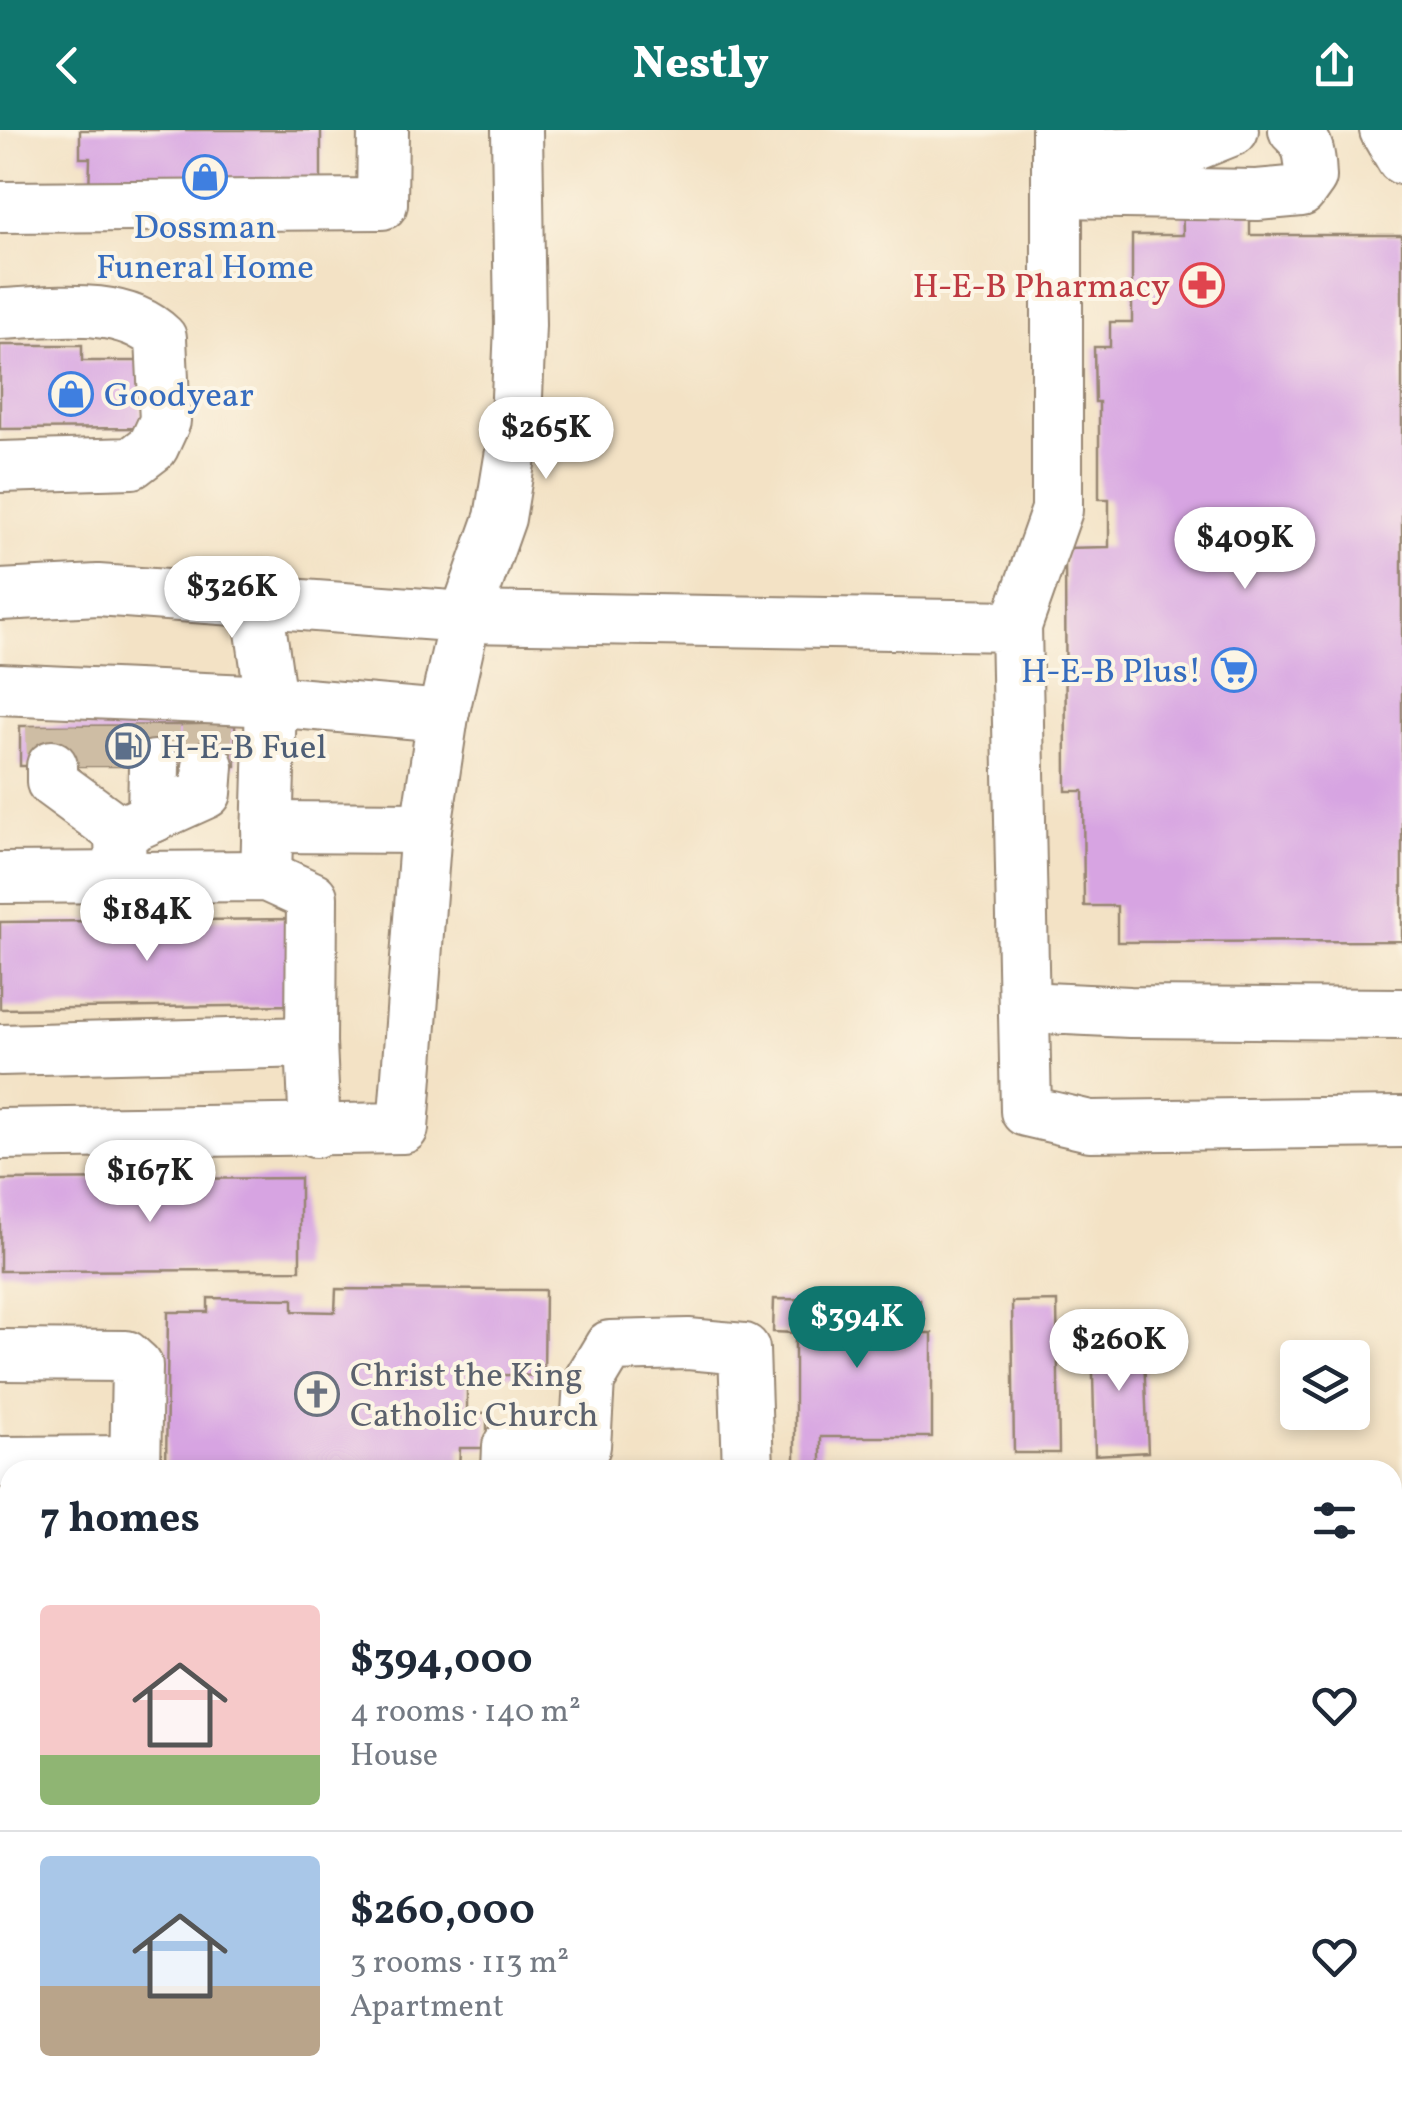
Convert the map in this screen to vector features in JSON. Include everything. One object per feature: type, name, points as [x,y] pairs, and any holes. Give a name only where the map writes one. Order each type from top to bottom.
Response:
[{"type":"street","points":[[0,207],[382,204],[383,130]]},
{"type":"street","points":[[0,1134],[403,1128],[426,828],[465,617],[500,518],[516,421],[520,326],[517,130]]},
{"type":"street","points":[[1057,159],[1193,146],[1233,130]]},
{"type":"street","points":[[1057,159],[1257,196],[1301,191],[1312,177],[1310,152],[1294,130]]},
{"type":"street","points":[[1385,130],[1402,160]]},
{"type":"street","points":[[1057,159],[1057,510],[1016,626],[1026,1111],[1090,1126],[1402,1122]]},
{"type":"street","points":[[0,314],[64,311],[123,316],[146,324],[161,338],[165,421],[154,447],[132,464],[0,467]]},
{"type":"street","points":[[0,595],[98,590],[465,617],[1016,626]]},
{"type":"street","points":[[257,603],[271,701],[266,876]]},
{"type":"street","points":[[0,689],[92,771],[266,876],[312,897],[315,1132]]},
{"type":"street","points":[[0,878],[92,771],[156,729],[207,730],[271,701],[444,716]]},
{"type":"street","points":[[92,771],[156,729]]},
{"type":"street","points":[[92,771],[206,793],[207,730]]},
{"type":"street","points":[[267,827],[426,828]]},
{"type":"street","points":[[1024,1007],[1130,1012],[1402,1014]]},
{"type":"street","points":[[0,1050],[311,1042]]},
{"type":"street","points":[[507,1460],[508,1446],[585,1446],[589,1380],[610,1346],[688,1344],[744,1350],[748,1460]]},
{"type":"street","points":[[0,1355],[126,1356],[137,1366],[135,1460]]},
{"type":"building","name":"Dossman Funeral Home","points":[[80,130],[321,130],[321,195],[89,195],[90,158],[80,158]]},
{"type":"building","name":"H-E-B Plus!","points":[[1250,196],[1250,235],[1402,235],[1402,941],[1117,942],[1117,906],[1084,906],[1083,791],[1066,791],[1065,548],[1109,547],[1109,499],[1099,499],[1099,402],[1095,402],[1094,347],[1110,347],[1110,322],[1132,322],[1132,235],[1183,235],[1182,197]]},
{"type":"building","name":"Goodyear","points":[[0,345],[82,345],[82,361],[141,361],[142,428],[0,429]]},
{"type":"building","name":"H-E-B Fuel","points":[[235,725],[236,766],[20,766],[20,726]]},
{"type":"building","points":[[294,919],[295,1005],[0,1009],[0,922]]},
{"type":"building","points":[[300,1178],[300,1270],[0,1271],[0,1180]]},
{"type":"building","name":"Christ the King Catholic Church","points":[[336,1289],[545,1290],[544,1376],[467,1374],[467,1412],[487,1413],[487,1448],[460,1448],[459,1460],[166,1460],[168,1312],[208,1312],[208,1298],[293,1299],[293,1311],[335,1312]]},
{"type":"building","points":[[774,1299],[920,1300],[920,1333],[932,1333],[932,1437],[821,1437],[821,1460],[795,1460],[795,1333],[773,1332]]},
{"type":"building","points":[[1057,1301],[1059,1453],[1014,1453],[1012,1302]]},
{"type":"building","points":[[1143,1333],[1148,1452],[1095,1455],[1092,1335]]},
{"type":"tunnel","points":[[207,725],[208,766]]},
{"type":"tunnel","points":[[51,726],[52,766]]},
{"type":"tunnel","points":[[94,726],[94,766]]},
{"type":"tunnel","points":[[154,766],[155,726]]},
{"type":"place","name":"Dossman Funeral Home","points":[[205,177]]},
{"type":"place","name":"H-E-B Pharmacy","points":[[1202,285]]},
{"type":"place","name":"Goodyear","points":[[71,394]]},
{"type":"place","name":"H-E-B Plus!","points":[[1234,670]]},
{"type":"place","name":"H-E-B Fuel","points":[[128,746]]},
{"type":"place","name":"Christ the King Catholic Church","points":[[317,1394]]}]
